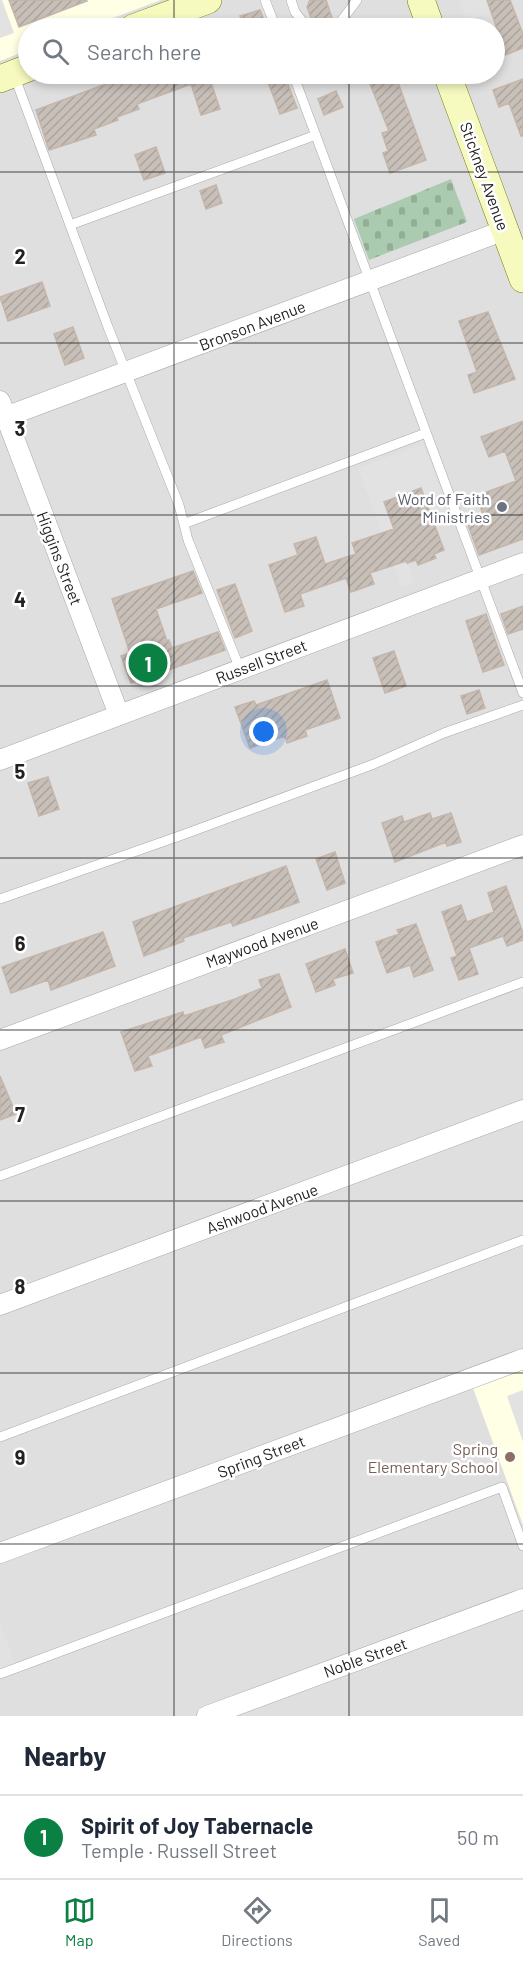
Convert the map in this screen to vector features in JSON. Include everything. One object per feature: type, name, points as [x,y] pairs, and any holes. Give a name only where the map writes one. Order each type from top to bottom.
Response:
[{"type":"street","points":[[160,18],[208,0]]},
{"type":"street","points":[[421,0],[427,18]]},
{"type":"street","name":"Stickney Avenue","points":[[451,84],[522,275]]},
{"type":"street","name":"Bronson Avenue","points":[[2,412],[127,371],[505,230]]},
{"type":"street","name":"Higgins Street","points":[[2,412],[119,715]]},
{"type":"street","name":"Russell Street","points":[[0,760],[523,563]]},
{"type":"street","name":"Maywood Avenue","points":[[0,1040],[523,845]]},
{"type":"street","name":"Ashwood Avenue","points":[[0,1305],[523,1110]]},
{"type":"street","name":"Spring Street","points":[[0,1553],[523,1359]]},
{"type":"street","name":"Noble Street","points":[[207,1716],[523,1599]]},
{"type":"lane","points":[[265,0],[272,18]]},
{"type":"lane","points":[[291,0],[300,18]]},
{"type":"lane","points":[[344,18],[357,0]]},
{"type":"lane","points":[[18,84],[70,225],[186,523],[188,540],[240,669]]},
{"type":"lane","points":[[297,84],[523,693]]},
{"type":"lane","points":[[70,225],[316,135]]},
{"type":"lane","points":[[186,523],[426,433]]},
{"type":"lane","points":[[0,899],[374,764],[444,733],[523,705]]},
{"type":"lane","points":[[0,1176],[523,982]]},
{"type":"lane","points":[[0,1437],[523,1240]]},
{"type":"lane","points":[[0,1674],[502,1487],[523,1546]]},
{"type":"shaded area","points":[[0,0],[523,0],[523,1716],[0,1716]]},
{"type":"shaded area","points":[[0,0],[161,0],[113,18],[18,18],[18,54],[0,61]]},
{"type":"shaded area","points":[[0,0],[2,0],[14,33],[0,38]]},
{"type":"shaded area","points":[[459,0],[487,0],[491,12],[475,18],[466,18]]},
{"type":"shaded area","points":[[423,444],[453,522],[436,528],[421,488],[384,502],[414,582],[402,587],[358,468]]},
{"type":"shaded area","name":"Spring Elementary School","points":[[523,1370],[523,1525],[473,1388]]},
{"type":"shaded area","points":[[523,1390],[523,1442],[507,1396]]},
{"type":"shaded area","points":[[0,1623],[15,1664],[0,1670]]},
{"type":"green space","points":[[451,179],[467,222],[369,260],[354,219]]},
{"type":"building","points":[[9,0],[87,1],[43,18],[18,18],[18,24]]},
{"type":"building","points":[[310,0],[326,0],[332,18],[311,18],[307,7]]},
{"type":"building","points":[[487,0],[510,0],[523,34],[523,48],[505,55],[505,18],[493,18]]},
{"type":"building","points":[[260,10],[263,18],[241,18],[240,16]]},
{"type":"building","points":[[523,79],[523,136],[521,136],[509,103],[499,107],[493,90]]},
{"type":"building","points":[[106,84],[191,84],[137,104],[139,109],[94,129],[96,135],[49,150],[36,110]]},
{"type":"building","points":[[191,84],[211,84],[220,109],[201,115]]},
{"type":"building","points":[[269,84],[288,84],[297,108],[280,114]]},
{"type":"building","points":[[370,84],[399,84],[426,160],[390,173],[383,153],[388,151],[382,133],[389,131]]},
{"type":"building","points":[[336,91],[343,107],[324,115],[318,99]]},
{"type":"building","points":[[156,147],[165,173],[144,180],[135,155]]},
{"type":"building","points":[[216,185],[222,203],[206,209],[200,191]]},
{"type":"building","points":[[42,282],[50,306],[8,321],[0,297]]},
{"type":"building","points":[[488,312],[515,379],[474,393],[468,375],[477,372],[459,321]]},
{"type":"building","points":[[73,327],[84,358],[65,365],[54,334]]},
{"type":"building","name":"Word of Faith Ministries","points":[[523,421],[523,539],[479,555],[468,525],[485,519],[476,496],[516,481],[505,451],[489,457],[481,437]]},
{"type":"building","points":[[421,488],[444,550],[434,554],[436,558],[418,565],[416,560],[407,563],[406,561],[370,573],[374,584],[351,592],[346,578],[300,594],[304,606],[285,612],[269,565],[298,555],[294,544],[316,537],[325,564],[356,554],[352,543],[394,529],[384,502]]},
{"type":"building","points":[[193,571],[202,593],[156,609],[167,641],[169,640],[172,648],[218,632],[225,650],[131,683],[121,656],[130,653],[112,599]]},
{"type":"building","points":[[235,584],[252,631],[235,638],[217,590]]},
{"type":"building","points":[[523,606],[523,629],[508,634],[501,614]]},
{"type":"building","points":[[486,614],[504,665],[483,672],[466,621]]},
{"type":"building","points":[[394,651],[406,686],[385,693],[373,658]]},
{"type":"building","points":[[327,680],[340,718],[305,730],[307,736],[287,743],[285,736],[250,748],[235,707],[254,701],[256,705]]},
{"type":"building","points":[[479,690],[485,708],[467,714],[461,696]]},
{"type":"building","points":[[48,777],[59,809],[39,816],[28,783]]},
{"type":"building","points":[[430,813],[432,819],[451,813],[461,842],[447,846],[446,842],[395,862],[382,823],[402,816],[404,822]]},
{"type":"building","points":[[335,852],[345,883],[327,890],[316,859]]},
{"type":"building","points":[[286,866],[299,902],[233,926],[231,922],[183,938],[184,941],[144,956],[133,922]]},
{"type":"building","points":[[506,886],[523,933],[523,940],[507,946],[503,936],[469,948],[478,974],[459,980],[451,958],[457,956],[442,912],[461,905],[467,922],[494,912],[488,893]]},
{"type":"building","points":[[416,924],[433,970],[414,977],[410,965],[387,973],[376,942],[399,934],[397,930]]},
{"type":"building","points":[[103,932],[115,966],[51,990],[48,980],[11,993],[2,967]]},
{"type":"building","points":[[345,949],[353,973],[333,979],[335,985],[316,992],[306,964]]},
{"type":"building","points":[[279,974],[291,1007],[221,1035],[224,1042],[205,1048],[201,1037],[148,1056],[152,1066],[135,1071],[121,1032],[183,1012],[184,1016],[235,999],[262,988],[259,980]]},
{"type":"building","points":[[0,1076],[16,1114],[0,1120]]},
{"type":"place","name":"Word of Faith Ministries","points":[[502,507]]},
{"type":"place","name":"Spirit of Joy Tabernacle","points":[[148,663]]},
{"type":"place","name":"Spring Elementary School","points":[[510,1457]]}]
